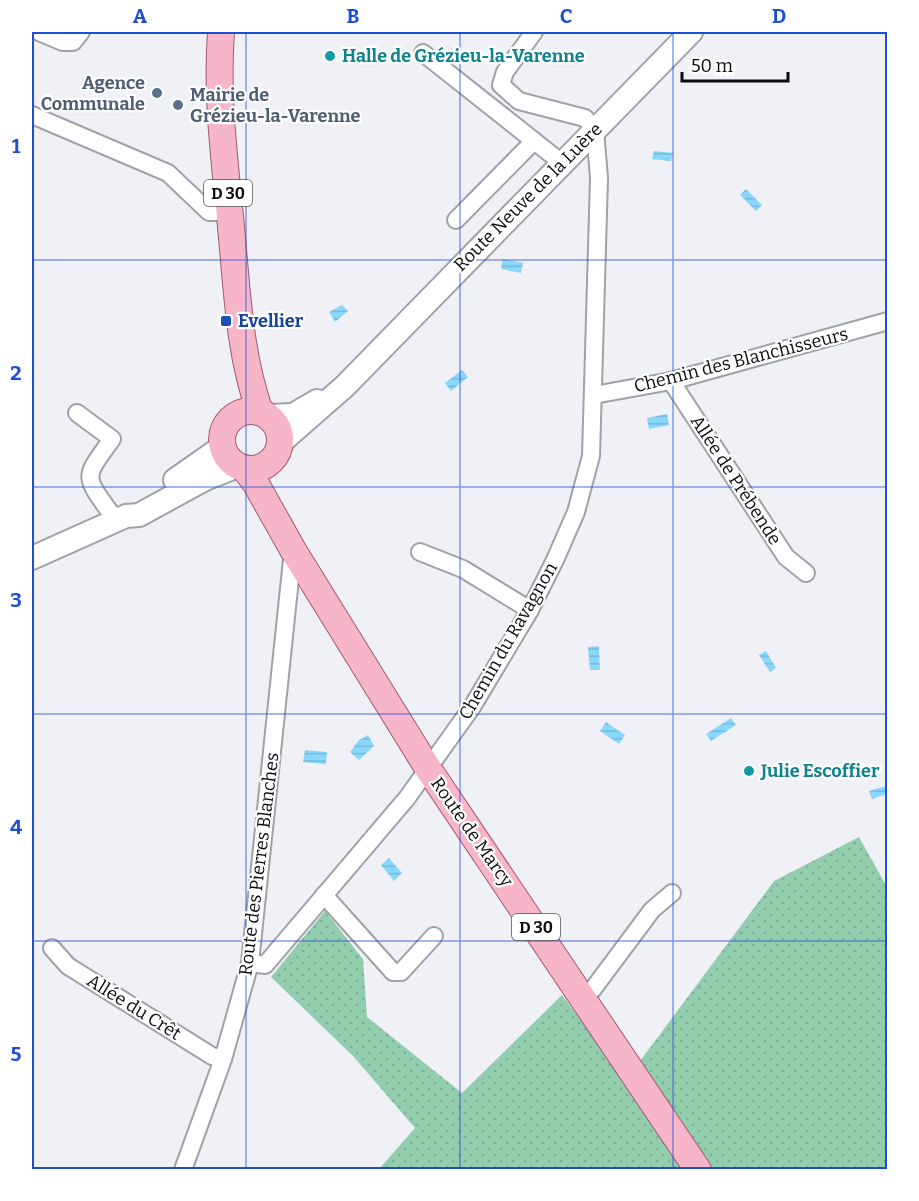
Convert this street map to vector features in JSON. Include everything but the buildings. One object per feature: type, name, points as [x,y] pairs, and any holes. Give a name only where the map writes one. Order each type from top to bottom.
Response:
[{"type":"main road","name":"D 30","points":[[221,32],[222,129],[244,354],[256,414]]},
{"type":"main road","points":[[256,414],[276,424],[277,451],[255,469],[235,461],[222,434],[227,422],[256,414]]},
{"type":"main road","name":"Route de Marcy","points":[[277,451],[277,502],[293,550]]},
{"type":"main road","name":"Route de Marcy","points":[[235,461],[256,484],[293,550],[429,770],[698,1170]]},
{"type":"street","points":[[39,32],[63,42],[73,42],[81,32]]},
{"type":"street","points":[[534,32],[505,72],[501,85],[519,101],[585,118],[595,130]]},
{"type":"street","name":"Route Neuve de la Luère","points":[[277,451],[322,409],[691,32]]},
{"type":"street","points":[[423,53],[562,163]]},
{"type":"street","points":[[32,115],[168,173],[208,212],[230,212]]},
{"type":"street","name":"Chemin du Ravagnon","points":[[250,963],[265,965],[429,770],[472,707],[531,610],[576,512],[591,456],[599,178],[595,130]]},
{"type":"street","points":[[456,220],[534,141]]},
{"type":"street","name":"Chemin des Blanchisseurs","points":[[594,395],[671,381],[888,321]]},
{"type":"street","name":"Route Neuve de la Luère","points":[[256,414],[293,415],[306,408],[366,363]]},
{"type":"street","name":"Allée de Prébende","points":[[671,381],[786,557],[806,573]]},
{"type":"street","points":[[77,412],[112,439],[89,470],[90,484],[118,514]]},
{"type":"street","points":[[32,558],[134,507],[204,462],[235,461]]},
{"type":"street","name":"Route des Pierres Blanches","points":[[183,1170],[223,1059],[250,963],[293,550]]},
{"type":"street","points":[[420,552],[463,569],[531,610]]},
{"type":"street","points":[[584,998],[652,910],[672,893]]},
{"type":"street","points":[[324,896],[393,972],[401,972],[434,936]]},
{"type":"street","name":"Allée du Crêt","points":[[52,948],[68,966],[212,1056],[223,1059]]},
{"type":"green space","points":[[859,837],[887,887],[887,1169],[379,1169],[415,1128],[353,1056],[271,977],[325,911],[363,959],[367,1017],[462,1093],[562,995],[626,1080],[774,881]]},
{"type":"water","points":[[654,151],[673,153],[671,161],[652,159]]},
{"type":"water","points":[[746,189],[762,205],[756,211],[740,195]]},
{"type":"water","points":[[503,259],[523,263],[521,273],[501,269]]},
{"type":"water","points":[[342,305],[348,311],[335,322],[329,312]]},
{"type":"water","points":[[462,370],[468,377],[451,391],[445,383]]},
{"type":"water","points":[[667,414],[669,425],[649,429],[647,418]]},
{"type":"water","points":[[599,646],[600,670],[590,670],[588,647]]},
{"type":"water","points":[[766,651],[776,668],[770,672],[759,655]]},
{"type":"water","points":[[731,718],[736,725],[711,741],[706,734]]},
{"type":"water","points":[[606,722],[625,735],[619,744],[600,731]]},
{"type":"water","points":[[368,735],[374,746],[359,760],[350,752],[359,740]]},
{"type":"water","points":[[305,750],[327,752],[326,764],[303,762]]},
{"type":"water","points":[[886,786],[887,794],[872,799],[869,791]]},
{"type":"water","points":[[389,858],[402,873],[394,881],[381,865]]},
{"type":"place","name":"Halle de Grézieu-la-Varenne","points":[[330,56]]},
{"type":"place","name":"Agence Communale","points":[[157,93]]},
{"type":"place","name":"Mairie de Grézieu-la-Varenne","points":[[178,105]]},
{"type":"place","name":"Evellier","points":[[226,321]]},
{"type":"place","name":"Julie Escoffier","points":[[749,771]]}]
